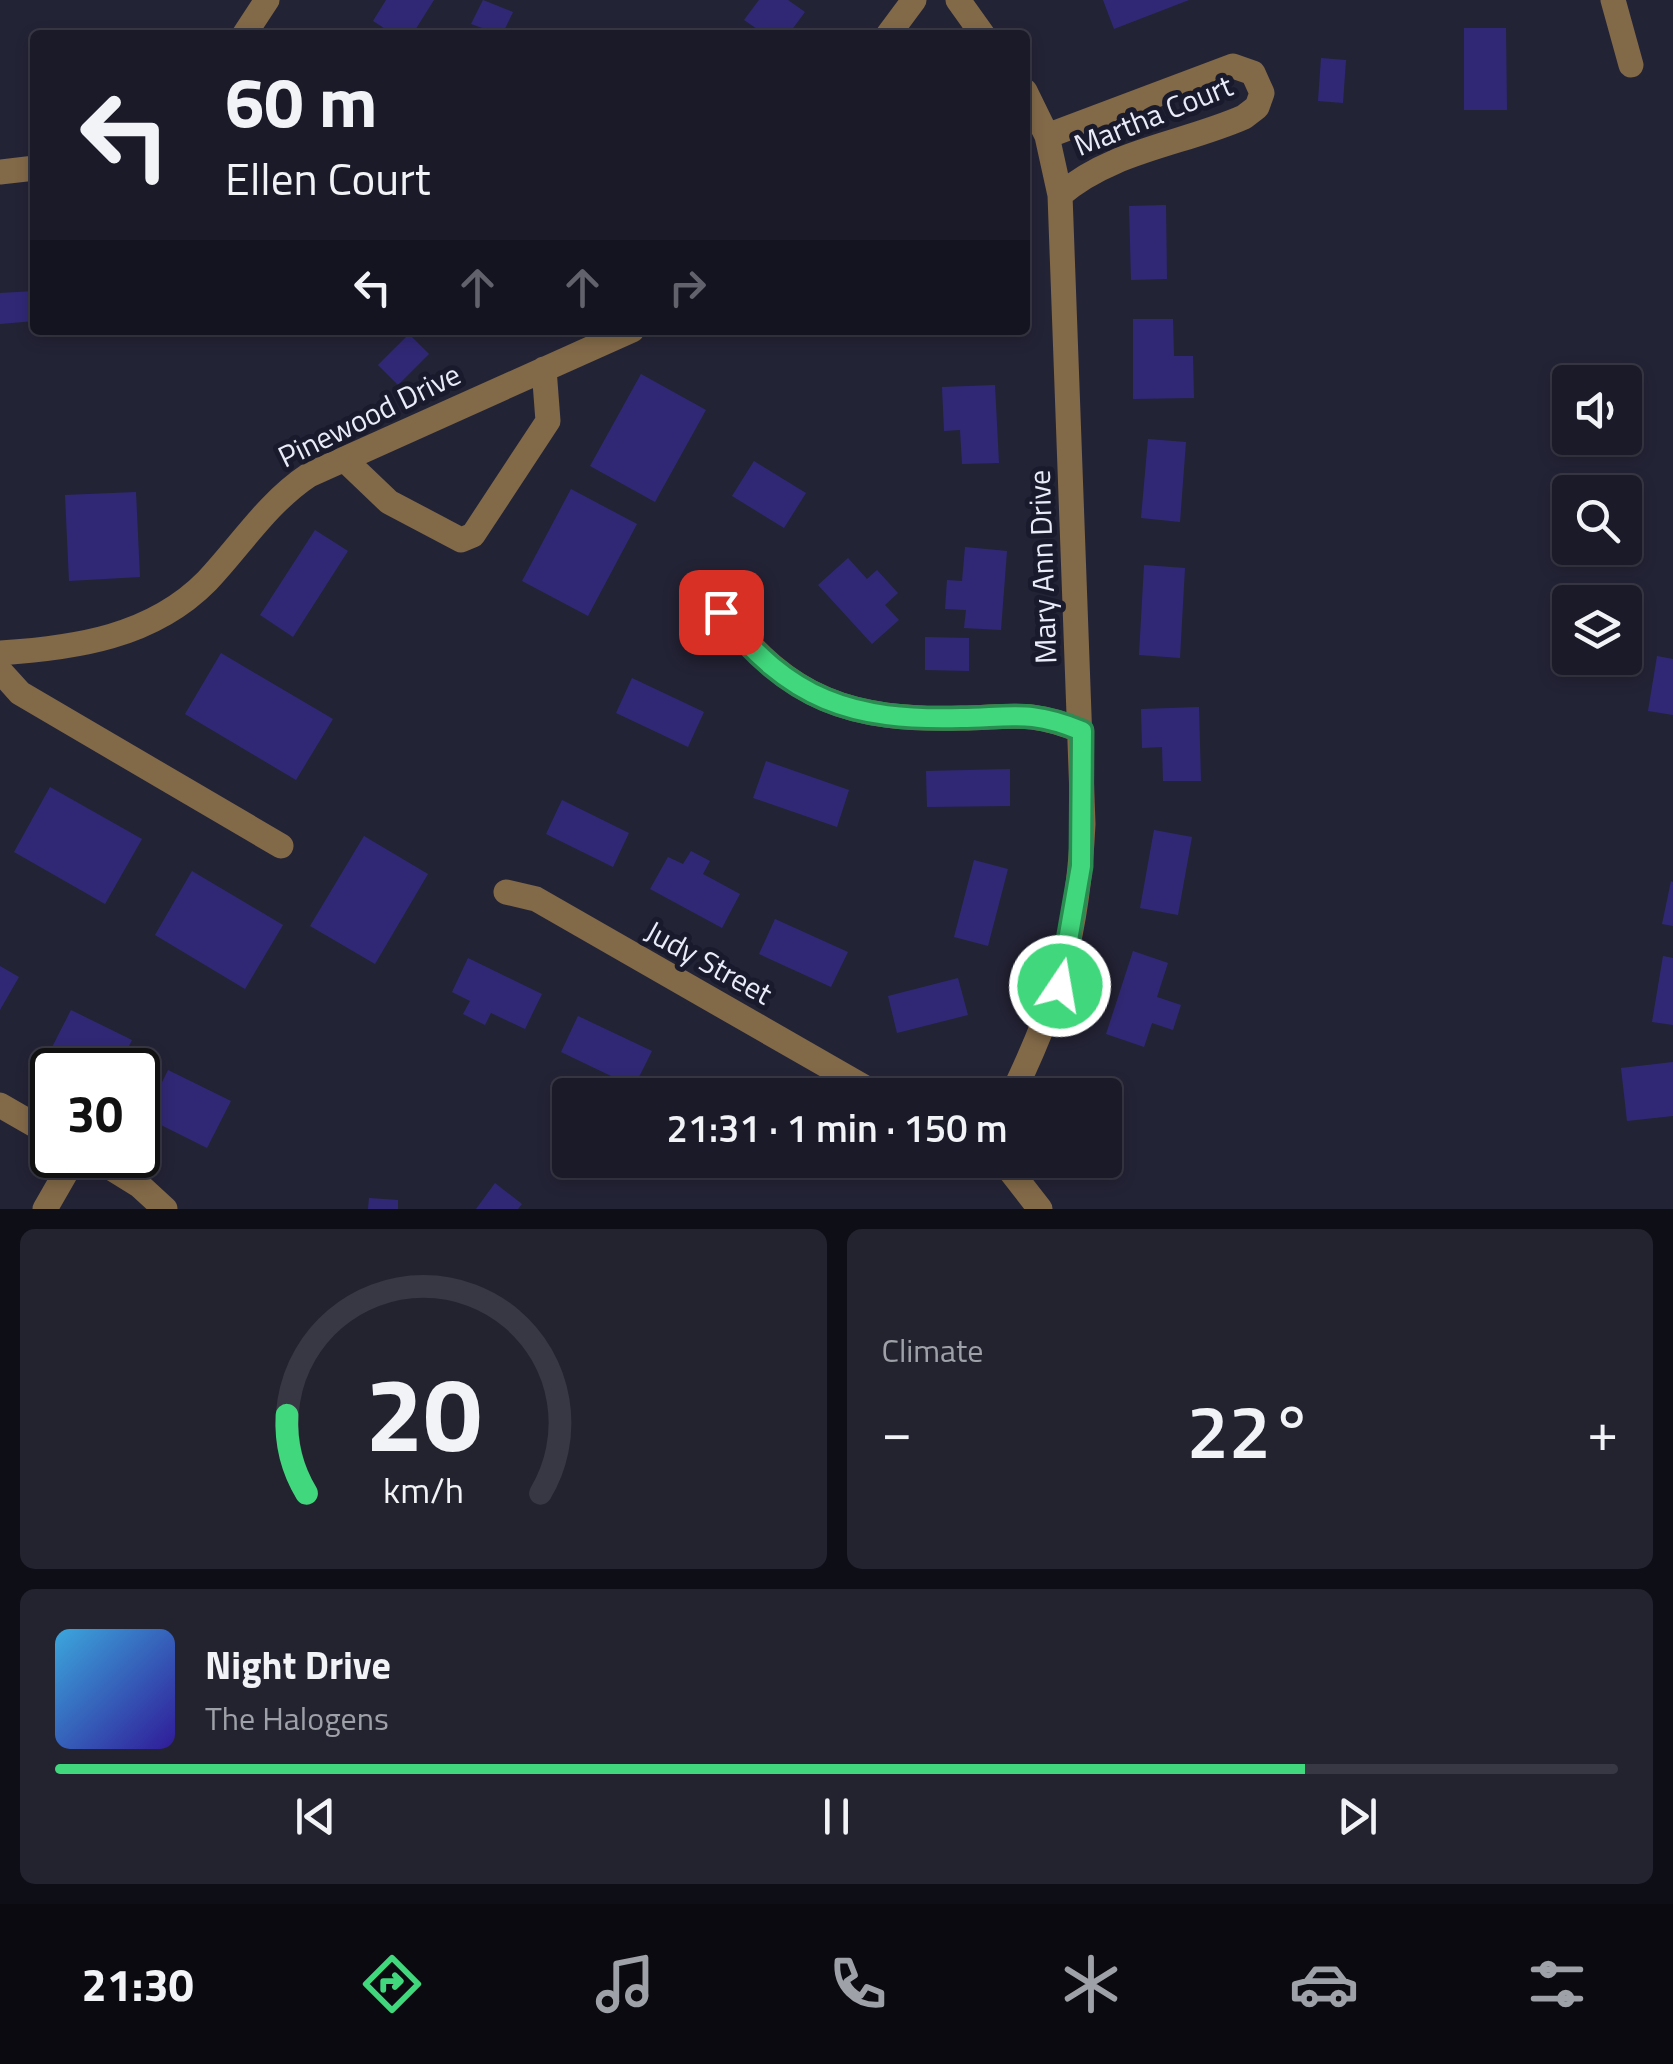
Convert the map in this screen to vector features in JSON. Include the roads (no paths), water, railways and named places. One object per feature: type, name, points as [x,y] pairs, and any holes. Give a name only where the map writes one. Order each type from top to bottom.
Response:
[{"type":"street","points":[[247,30],[267,0]]},
{"type":"street","points":[[892,30],[914,0]]},
{"type":"street","points":[[958,0],[980,30]]},
{"type":"street","points":[[1613,0],[1632,65]]},
{"type":"street","name":"Martha Court","points":[[1046,136],[1113,114],[1219,68],[1234,66],[1253,73],[1262,93],[1257,107],[1244,117],[1114,160],[1084,174],[1060,194]]},
{"type":"street","name":"Mary Ann Drive","points":[[1019,1078],[1060,986],[1076,906],[1083,824],[1060,194],[1046,136],[1030,101]]},
{"type":"street","points":[[0,172],[30,169]]},
{"type":"street","name":"Pinewood Drive","points":[[0,653],[96,642],[168,614],[205,582],[288,489],[621,335]]},
{"type":"street","points":[[345,460],[389,502],[461,540],[473,535],[548,421],[544,369]]},
{"type":"street","points":[[721,612],[757,658],[811,694],[856,709],[912,719],[1042,715],[1082,731]]},
{"type":"street","points":[[0,671],[20,692],[281,846]]},
{"type":"street","name":"Judy Street","points":[[506,892],[536,899],[848,1078]]},
{"type":"street","points":[[0,1105],[30,1122]]},
{"type":"street","points":[[45,1209],[63,1178]]},
{"type":"street","points":[[127,1178],[165,1209]]},
{"type":"street","points":[[1016,1178],[1040,1209]]}]
